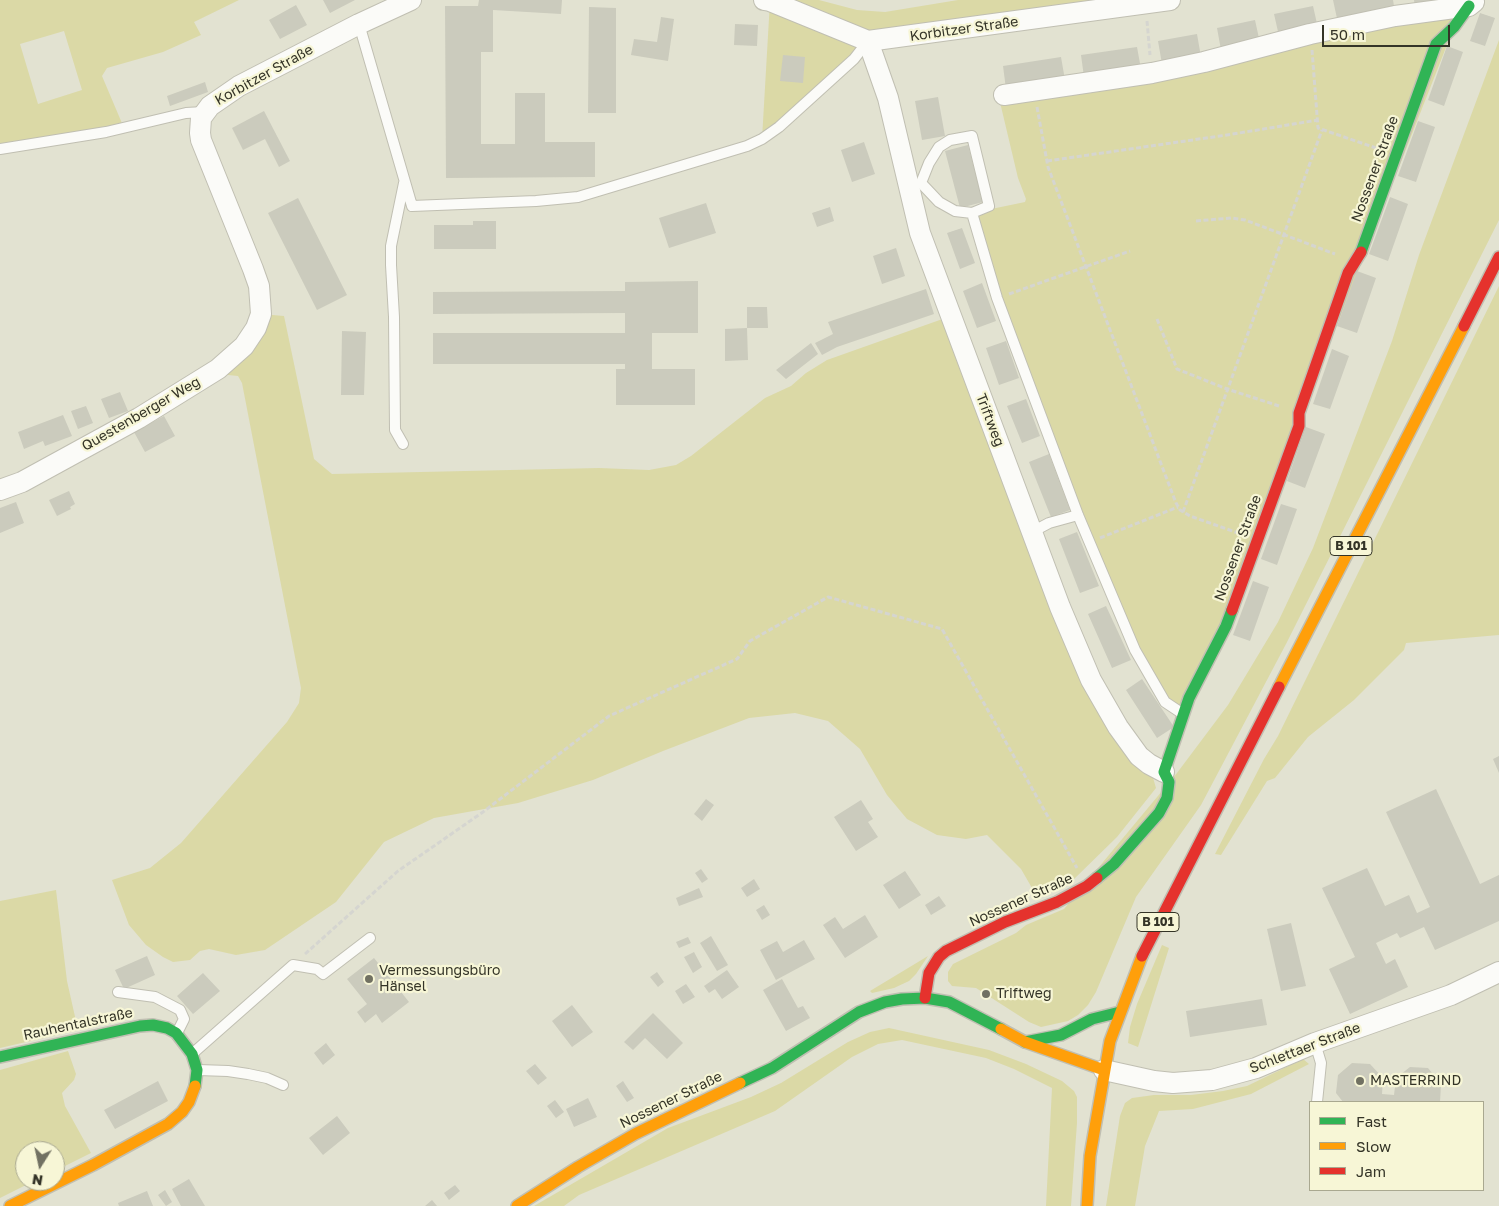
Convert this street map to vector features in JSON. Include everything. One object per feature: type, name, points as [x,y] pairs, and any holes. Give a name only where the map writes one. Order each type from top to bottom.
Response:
[{"type":"street","name":"Korbitzer Straße","points":[[261,314],[259,286],[254,269],[201,140],[200,125],[204,112],[220,98],[240,86],[359,24],[411,0]]},
{"type":"street","name":"Korbitzer Straße","points":[[764,0],[868,41],[1170,0]]},
{"type":"street","points":[[1004,95],[1152,73],[1204,62],[1310,34],[1395,16],[1473,3]]},
{"type":"street","name":"Nossener Straße","points":[[925,998],[926,984],[939,956],[1005,922],[1057,902],[1087,886],[1114,864],[1159,813],[1167,798],[1169,782],[1164,772],[1189,698],[1226,626],[1299,426],[1299,413],[1348,273],[1363,248],[1436,44],[1454,27],[1473,3]]},
{"type":"street","name":"Triftweg","points":[[868,41],[888,98],[914,185],[920,233],[1060,608],[1091,680],[1118,727],[1139,756],[1164,772]]},
{"type":"street","name":"B 101","points":[[1087,1206],[1090,1156],[1110,1041],[1143,954],[1499,257]]},
{"type":"street","name":"Questenberger Weg","points":[[0,490],[22,482],[139,418],[218,369],[250,339],[261,314]]},
{"type":"street","name":"Schlettaer Straße","points":[[1104,1070],[1154,1081],[1173,1083],[1212,1080],[1256,1068],[1315,1043],[1451,995],[1499,972]]},
{"type":"street","name":"Nossener Straße","points":[[517,1206],[578,1167],[635,1134],[772,1068],[859,1012],[885,1002],[925,998],[950,1002],[1025,1042],[1104,1070]]},
{"type":"street","points":[[1025,1042],[1061,1035],[1092,1018],[1120,1012]]},
{"type":"street","name":"Rauhentalstraße","points":[[0,1057],[140,1026],[160,1026],[176,1034]]},
{"type":"street","points":[[10,1206],[93,1165],[168,1124],[182,1112],[195,1090],[197,1070],[192,1054],[176,1034]]},
{"type":"lane","points":[[359,24],[412,206],[536,201],[578,196],[747,146],[762,139],[779,127],[854,59],[868,41]]},
{"type":"lane","points":[[0,149],[106,132],[186,113],[204,112]]},
{"type":"lane","points":[[972,136],[989,206],[972,213],[955,211],[914,185],[939,147],[950,140],[972,136]]},
{"type":"lane","points":[[403,444],[395,430],[391,246],[404,182]]},
{"type":"lane","points":[[972,213],[997,298],[1078,514],[1135,650],[1165,702],[1184,715]]},
{"type":"lane","points":[[1032,532],[1049,523],[1078,514]]},
{"type":"lane","points":[[192,1054],[293,964],[317,969],[323,974],[370,938]]},
{"type":"lane","points":[[118,992],[155,997],[180,1010],[184,1019],[176,1034]]},
{"type":"lane","points":[[1315,1043],[1321,1063],[1317,1101]]},
{"type":"lane","points":[[197,1070],[248,1074],[267,1078],[283,1085]]},
{"type":"path","points":[[1146,3],[1152,73]]},
{"type":"path","points":[[1310,34],[1318,128],[1395,155]]},
{"type":"path","points":[[1034,90],[1047,161],[1178,507],[1190,516],[1258,539]]},
{"type":"path","points":[[1047,161],[1318,120]]},
{"type":"path","points":[[1183,512],[1322,130]]},
{"type":"path","points":[[1196,222],[1231,218],[1245,220],[1354,261]]},
{"type":"path","points":[[997,298],[1130,251]]},
{"type":"path","points":[[1157,320],[1177,369],[1299,413]]},
{"type":"path","points":[[1091,542],[1178,507]]},
{"type":"path","points":[[293,964],[398,871],[483,812],[609,716],[737,660],[750,641],[828,597],[942,629],[1087,886]]},
{"type":"shaded area","points":[[0,0],[239,0],[194,22],[201,35],[163,52],[107,68],[102,76],[124,128],[0,149]],"holes":[[[64,31],[82,90],[38,104],[20,44]]]},
{"type":"shaded area","points":[[764,0],[819,0],[857,10],[885,12],[958,0],[1132,0],[868,41],[762,139],[770,1]]},
{"type":"shaded area","points":[[1469,6],[1454,27],[1184,715],[1165,702],[1144,668],[1078,515],[972,213],[1025,202],[1026,199],[1018,178],[999,98]]},
{"type":"shaded area","points":[[1499,40],[1499,220],[1286,644],[1201,805],[1136,897],[1096,992],[1088,1005],[1078,1015],[1068,1021],[1041,1027],[1029,1022],[976,988],[952,986],[948,981],[948,972],[953,964],[1016,933],[1026,925],[1064,909],[1177,773],[1228,705],[1278,622],[1313,548],[1392,341],[1419,255]]},
{"type":"shaded area","points":[[1499,286],[1499,635],[1406,643],[1404,650],[1354,700],[1308,737],[1275,778],[1267,781],[1221,855],[1215,854],[1264,759],[1278,736]]},
{"type":"shaded area","points":[[261,314],[284,316],[314,459],[332,474],[599,468],[649,470],[676,465],[691,456],[765,398],[791,386],[806,373],[827,360],[951,316],[1060,607],[1149,764],[1156,788],[1117,837],[1072,881],[1039,895],[1032,888],[1021,869],[987,835],[966,839],[937,835],[907,819],[887,795],[860,749],[828,721],[795,713],[749,718],[593,780],[518,803],[434,818],[384,842],[336,902],[265,950],[236,955],[209,949],[200,951],[190,960],[173,962],[163,957],[146,945],[129,925],[112,880],[150,868],[181,843],[287,722],[299,703],[301,688],[242,383],[238,376],[228,375],[217,378]]},
{"type":"shaded area","points":[[56,890],[67,981],[78,1030],[0,1048],[0,901]]},
{"type":"shaded area","points":[[1162,945],[1169,948],[1138,1047],[1128,1043],[1130,1027],[1137,1004]]},
{"type":"shaded area","points":[[928,956],[909,981],[894,988],[872,993],[870,991]]},
{"type":"shaded area","points":[[889,1028],[989,1050],[1026,1064],[1062,1081],[1074,1091],[1077,1097],[1077,1123],[1071,1206],[1046,1206],[1052,1088],[1014,1069],[986,1058],[902,1040],[878,1044],[852,1057],[775,1111],[579,1195],[564,1206],[534,1206],[668,1128],[751,1097],[781,1083],[848,1042],[870,1032]]},
{"type":"shaded area","points":[[68,1051],[76,1074],[74,1080],[62,1093],[65,1106],[91,1153],[65,1166],[65,1141],[15,1141],[15,1190],[0,1198],[0,1070]]},
{"type":"shaded area","points":[[1303,1059],[1309,1064],[1251,1094],[1193,1109],[1159,1111],[1145,1146],[1135,1206],[1106,1206],[1120,1116],[1125,1103],[1132,1098],[1154,1095],[1191,1095],[1247,1086]]},
{"type":"building","points":[[323,0],[355,0],[330,13]]},
{"type":"building","points":[[479,0],[562,0],[561,14],[493,10],[493,52],[481,52],[481,144],[515,144],[515,93],[545,93],[545,142],[595,142],[595,177],[446,178],[445,6],[478,6]]},
{"type":"building","points":[[1333,0],[1393,0],[1395,12],[1338,23]]},
{"type":"building","points":[[1414,0],[1459,0],[1415,8]]},
{"type":"building","points":[[296,5],[307,25],[280,39],[269,20]]},
{"type":"building","points":[[1313,6],[1318,28],[1279,36],[1274,14]]},
{"type":"building","points":[[589,7],[616,8],[616,113],[588,113]]},
{"type":"building","points":[[1480,13],[1495,18],[1485,46],[1470,41]]},
{"type":"building","points":[[661,17],[674,19],[668,61],[631,55],[634,39],[657,42]]},
{"type":"building","points":[[1255,20],[1260,43],[1221,50],[1217,28]]},
{"type":"building","points":[[735,24],[758,25],[757,46],[734,45]]},
{"type":"building","points":[[1197,34],[1201,57],[1162,64],[1158,41]]},
{"type":"building","points":[[1447,46],[1463,52],[1444,106],[1428,100]]},
{"type":"building","points":[[1137,47],[1141,69],[1084,77],[1081,55]]},
{"type":"building","points":[[783,55],[805,57],[803,83],[780,81]]},
{"type":"building","points":[[1061,57],[1065,80],[1006,89],[1003,66]]},
{"type":"building","points":[[205,82],[208,92],[170,106],[167,96]]},
{"type":"building","points":[[938,97],[945,136],[922,140],[915,101]]},
{"type":"building","points":[[264,111],[290,161],[279,167],[265,139],[243,150],[232,128]]},
{"type":"building","points":[[1418,121],[1435,127],[1416,182],[1398,176]]},
{"type":"building","points":[[864,142],[875,174],[852,182],[841,150]]},
{"type":"building","points":[[968,145],[983,202],[960,208],[945,151]]},
{"type":"building","points":[[1390,197],[1408,204],[1388,261],[1369,254]]},
{"type":"building","points":[[298,198],[347,295],[317,310],[268,213]]},
{"type":"building","points":[[706,203],[716,233],[669,248],[659,218]]},
{"type":"building","points":[[830,207],[834,221],[817,227],[812,213]]},
{"type":"building","points":[[473,221],[496,221],[496,249],[434,249],[434,225],[473,225]]},
{"type":"building","points":[[962,228],[975,263],[960,269],[947,233]]},
{"type":"building","points":[[896,248],[905,276],[882,284],[873,256]]},
{"type":"building","points":[[1357,271],[1376,278],[1357,333],[1337,326]]},
{"type":"building","points":[[698,281],[698,333],[652,333],[652,369],[695,369],[695,405],[616,405],[616,369],[625,369],[625,364],[433,364],[433,333],[625,333],[625,313],[433,314],[433,292],[625,291],[625,282]]},
{"type":"building","points":[[982,283],[996,321],[977,328],[963,291]]},
{"type":"building","points":[[926,289],[934,314],[837,347],[822,355],[815,343],[833,334],[828,322]]},
{"type":"building","points":[[747,307],[767,307],[768,328],[747,328]]},
{"type":"building","points":[[747,328],[748,360],[725,361],[725,329]]},
{"type":"building","points":[[342,331],[366,332],[364,395],[341,395]]},
{"type":"building","points":[[1006,341],[1019,378],[999,385],[986,348]]},
{"type":"building","points":[[811,343],[818,354],[786,379],[776,370]]},
{"type":"building","points":[[1332,349],[1349,356],[1330,409],[1313,404]]},
{"type":"building","points":[[120,392],[128,411],[109,418],[101,399]]},
{"type":"building","points":[[1026,399],[1040,436],[1022,443],[1007,406]]},
{"type":"building","points":[[86,406],[93,423],[78,429],[71,411]]},
{"type":"building","points":[[63,415],[72,436],[45,446],[43,441],[24,449],[18,432]]},
{"type":"building","points":[[164,416],[175,436],[145,452],[134,432]]},
{"type":"building","points":[[1306,427],[1325,434],[1305,488],[1287,481]]},
{"type":"building","points":[[1049,454],[1070,510],[1051,517],[1029,462]]},
{"type":"building","points":[[69,491],[75,504],[70,507],[71,509],[57,516],[49,500]]},
{"type":"building","points":[[16,502],[24,523],[0,533],[0,508]]},
{"type":"building","points":[[1281,504],[1297,509],[1277,565],[1261,559]]},
{"type":"building","points":[[1077,532],[1099,586],[1080,593],[1059,539]]},
{"type":"building","points":[[1253,581],[1269,587],[1250,641],[1233,635]]},
{"type":"building","points":[[1106,606],[1131,660],[1112,668],[1088,614]]},
{"type":"building","points":[[1142,679],[1174,727],[1157,738],[1126,690]]},
{"type":"building","points":[[1499,756],[1499,773],[1493,759]]},
{"type":"building","points":[[1436,789],[1480,884],[1499,875],[1499,921],[1435,950],[1424,927],[1400,938],[1397,933],[1376,943],[1386,964],[1395,959],[1408,987],[1350,1014],[1329,969],[1355,957],[1322,888],[1367,868],[1385,906],[1409,895],[1417,913],[1430,907],[1386,812]]},
{"type":"building","points":[[706,799],[714,805],[702,821],[694,814]]},
{"type":"building","points":[[861,800],[873,819],[868,822],[878,837],[856,851],[834,817]]},
{"type":"building","points":[[701,869],[708,879],[702,883],[695,873]]},
{"type":"building","points":[[905,871],[921,895],[899,909],[883,885]]},
{"type":"building","points":[[754,879],[760,889],[747,897],[741,888]]},
{"type":"building","points":[[699,888],[703,897],[679,906],[676,898]]},
{"type":"building","points":[[939,896],[946,906],[931,915],[925,905]]},
{"type":"building","points":[[764,905],[770,915],[762,920],[756,910]]},
{"type":"building","points":[[865,915],[878,937],[845,958],[823,925],[835,917],[843,929]]},
{"type":"building","points":[[1291,923],[1306,986],[1281,991],[1267,929]]},
{"type":"building","points":[[711,936],[728,965],[717,971],[700,943]]},
{"type":"building","points":[[688,937],[691,943],[679,948],[676,942]]},
{"type":"building","points":[[804,940],[815,959],[776,980],[760,950],[777,941],[783,952]]},
{"type":"building","points":[[694,952],[702,967],[693,973],[684,957]]},
{"type":"building","points":[[147,956],[155,975],[124,989],[115,970]]},
{"type":"building","points":[[374,958],[409,1002],[382,1023],[376,1014],[365,1023],[357,1012],[367,1004],[347,979]]},
{"type":"building","points":[[727,970],[739,987],[722,999],[715,989],[709,993],[704,986]]},
{"type":"building","points":[[657,972],[664,982],[658,987],[650,977]]},
{"type":"building","points":[[203,973],[220,991],[193,1014],[177,996]]},
{"type":"building","points":[[782,979],[798,1008],[803,1006],[810,1018],[786,1031],[763,990]]},
{"type":"building","points":[[686,984],[695,997],[683,1004],[675,991]]},
{"type":"building","points":[[1262,999],[1267,1025],[1190,1037],[1186,1011]]},
{"type":"building","points":[[572,1005],[593,1032],[572,1047],[552,1021]]},
{"type":"building","points":[[653,1013],[683,1043],[667,1059],[645,1038],[633,1050],[624,1042]]},
{"type":"building","points":[[326,1043],[335,1055],[323,1065],[314,1053]]},
{"type":"building","name":"MASTERRIND","points":[[1352,1063],[1370,1064],[1383,1078],[1382,1094],[1394,1095],[1396,1078],[1410,1067],[1428,1068],[1441,1084],[1440,1101],[1342,1101],[1336,1093],[1338,1075]]},
{"type":"building","points":[[535,1064],[547,1078],[538,1085],[526,1071]]},
{"type":"building","points":[[158,1081],[168,1101],[115,1129],[104,1110]]},
{"type":"building","points":[[623,1081],[634,1098],[627,1102],[616,1086]]},
{"type":"building","points":[[588,1098],[597,1117],[574,1127],[566,1109]]},
{"type":"building","points":[[555,1100],[564,1112],[556,1118],[547,1106]]},
{"type":"building","points":[[337,1116],[350,1133],[323,1155],[309,1138]]},
{"type":"building","points":[[189,1179],[205,1206],[181,1206],[172,1189]]},
{"type":"building","points":[[455,1185],[460,1191],[449,1200],[444,1193]]},
{"type":"building","points":[[165,1190],[172,1202],[166,1206],[158,1195]]},
{"type":"building","points":[[147,1191],[153,1206],[119,1206],[118,1203]]},
{"type":"building","points":[[432,1200],[437,1206],[425,1206]]},
{"type":"traffic: fast","points":[[1361,252],[1436,44],[1454,27],[1469,6]]},
{"type":"traffic: fast","points":[[1097,878],[1114,864],[1159,813],[1167,798],[1169,782],[1164,772],[1189,698],[1226,626],[1232,610]]},
{"type":"traffic: fast","points":[[740,1083],[772,1068],[859,1012],[885,1002],[925,998],[949,1002],[1001,1029]]},
{"type":"traffic: fast","points":[[1025,1042],[1061,1035],[1092,1019],[1120,1012]]},
{"type":"traffic: fast","points":[[0,1057],[140,1026],[153,1025],[167,1028],[176,1033],[192,1054],[197,1070],[195,1086]]},
{"type":"traffic: slow","points":[[1279,687],[1464,326]]},
{"type":"traffic: slow","points":[[1087,1206],[1090,1156],[1110,1041],[1142,956]]},
{"type":"traffic: slow","points":[[1001,1029],[1025,1042],[1104,1070]]},
{"type":"traffic: slow","points":[[517,1206],[578,1167],[635,1134],[740,1083]]},
{"type":"traffic: slow","points":[[10,1206],[93,1165],[168,1124],[182,1112],[189,1102],[195,1086]]},
{"type":"traffic: jam","points":[[1232,610],[1299,426],[1299,413],[1348,273],[1361,252]]},
{"type":"traffic: jam","points":[[1464,326],[1499,257]]},
{"type":"traffic: jam","points":[[1142,956],[1279,687]]},
{"type":"traffic: jam","points":[[925,998],[929,973],[939,957],[946,951],[1005,922],[1057,902],[1087,886],[1097,878]]},
{"type":"place","name":"Vermessungsbüro Hänsel","points":[[369,979]]},
{"type":"place","name":"Triftweg","points":[[986,994]]},
{"type":"place","name":"MASTERRIND","points":[[1360,1081]]}]
